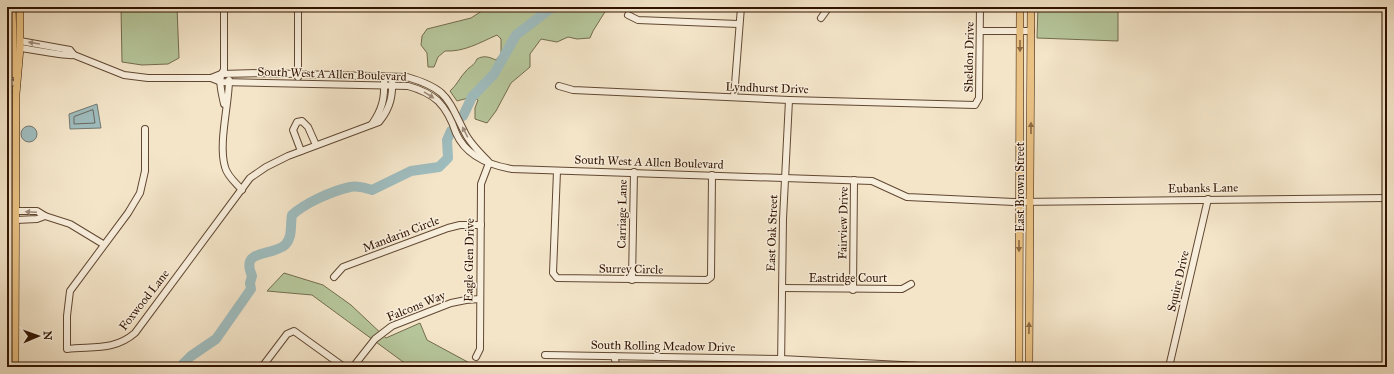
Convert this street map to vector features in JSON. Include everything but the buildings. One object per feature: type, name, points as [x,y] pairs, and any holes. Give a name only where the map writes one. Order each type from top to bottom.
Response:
[{"type":"main road","points":[[12,7],[16,94],[15,367]]},
{"type":"main road","points":[[13,40],[20,7]]},
{"type":"main road","name":"East Brown Street","points":[[1019,367],[1020,7]]},
{"type":"main road","name":"East Brown Street","points":[[1029,367],[1031,7]]},
{"type":"street","points":[[224,7],[225,73],[229,82],[225,108],[223,157],[225,168],[229,176],[242,190]]},
{"type":"street","points":[[298,7],[298,83]]},
{"type":"street","points":[[734,97],[740,7]]},
{"type":"street","points":[[821,18],[829,7]]},
{"type":"street","name":"Sheldon Drive","points":[[975,105],[980,98],[980,7]]},
{"type":"street","points":[[628,15],[638,20],[738,24]]},
{"type":"street","points":[[980,31],[1031,31]]},
{"type":"street","points":[[13,40],[70,50],[74,55]]},
{"type":"street","points":[[13,49],[53,52],[69,56],[74,55],[124,75],[148,78],[211,78],[225,73]]},
{"type":"street","points":[[225,73],[221,82],[225,108]]},
{"type":"street","name":"South West A Allen Boulevard","points":[[225,73],[392,76],[407,77],[422,82],[443,94],[455,111],[467,137],[489,163]]},
{"type":"street","points":[[372,124],[380,113],[383,104],[384,76]]},
{"type":"street","points":[[372,124],[379,122],[389,106],[392,76]]},
{"type":"street","name":"South West A Allen Boulevard","points":[[211,78],[221,82],[408,86],[420,90],[439,102],[450,118],[464,146],[475,157],[489,163],[512,169],[854,180]]},
{"type":"street","name":"Lyndhurst Drive","points":[[559,86],[573,90],[789,100],[975,105]]},
{"type":"street","name":"East Oak Street","points":[[781,367],[785,177],[789,100]]},
{"type":"street","points":[[301,151],[293,130],[297,122],[302,121],[308,127],[316,145]]},
{"type":"street","name":"Foxwood Lane","points":[[145,129],[145,171],[140,193],[128,213],[103,244],[70,291],[66,316],[67,349],[112,346],[123,342],[135,333],[245,184],[254,174],[301,151],[372,124]]},
{"type":"street","name":"Eagle Glen Drive","points":[[476,358],[480,349],[481,184],[489,163]]},
{"type":"street","name":"Surrey Circle","points":[[558,171],[553,273],[555,277],[632,280],[701,281],[711,277],[712,175]]},
{"type":"street","name":"Carriage Lane","points":[[632,280],[634,172]]},
{"type":"street","name":"Eubanks Lane","points":[[854,180],[872,181],[900,195],[918,198],[1019,202],[1387,198]]},
{"type":"street","name":"Fairview Drive","points":[[853,290],[854,180]]},
{"type":"street","name":"Squire Drive","points":[[1169,367],[1208,199]]},
{"type":"street","points":[[16,212],[37,211],[45,216],[70,224],[103,244]]},
{"type":"street","points":[[16,220],[37,219],[45,216]]},
{"type":"street","name":"Mandarin Circle","points":[[334,277],[343,268],[448,228],[460,225],[481,225]]},
{"type":"street","name":"Eastridge Court","points":[[782,288],[853,290],[902,289],[911,284]]},
{"type":"street","name":"Falcons Way","points":[[352,367],[375,339],[392,326],[451,303],[466,300],[480,300]]},
{"type":"street","points":[[262,367],[287,334],[291,331],[297,331],[344,367]]},
{"type":"street","name":"South Rolling Meadow Drive","points":[[545,355],[781,359],[942,367]]},
{"type":"street","points":[[614,356],[617,367]]},
{"type":"green space","points":[[121,7],[177,7],[179,58],[168,64],[142,65],[122,62]]},
{"type":"green space","points":[[488,7],[608,7],[590,38],[577,39],[568,37],[557,42],[541,39],[530,54],[530,67],[511,83],[496,111],[487,123],[475,119],[475,108],[478,100],[472,97],[457,101],[450,91],[477,59],[486,57],[496,60],[501,54],[501,39],[497,35],[478,44],[459,50],[445,51],[438,57],[434,67],[428,67],[427,53],[421,45],[422,36],[427,29],[471,18]]},
{"type":"green space","points":[[1038,7],[1118,7],[1118,41],[1037,38]]},
{"type":"green space","points":[[284,273],[323,285],[351,305],[386,338],[420,323],[427,340],[477,367],[410,367],[312,295],[267,291]]},
{"type":"water","points":[[97,104],[101,128],[70,129],[69,114]]},
{"type":"water","points":[[29,126],[35,128],[37,134],[35,140],[29,142],[23,140],[21,134],[23,128]]},
{"type":"waterway","points":[[463,116],[472,97],[494,74],[516,35],[554,7]]},
{"type":"waterway","points":[[180,367],[191,356],[216,339],[251,289],[250,283],[252,276],[249,267],[250,261],[253,257],[279,249],[288,242],[292,215],[311,202],[327,194],[356,186],[372,190],[411,171],[439,167],[448,158],[447,140],[451,131]]}]
